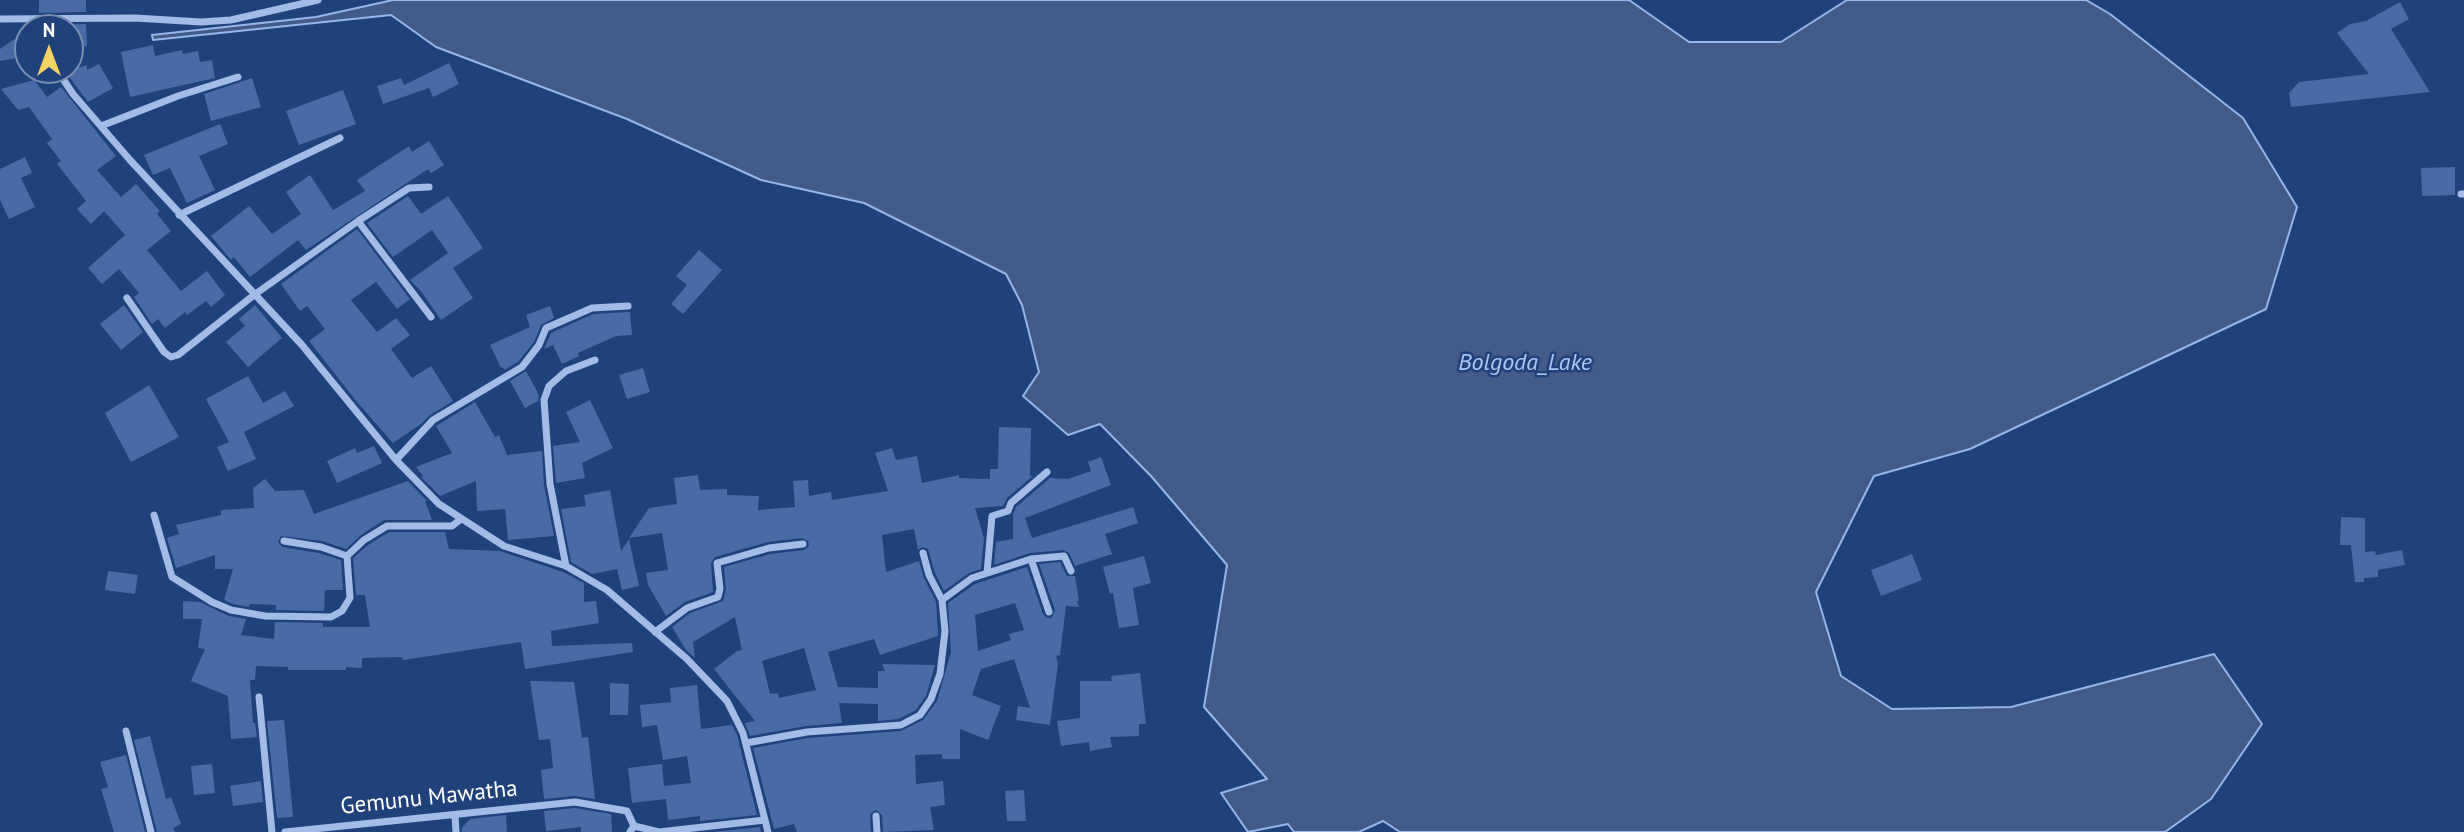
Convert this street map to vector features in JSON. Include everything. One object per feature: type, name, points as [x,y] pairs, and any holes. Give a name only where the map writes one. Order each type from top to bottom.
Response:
[{"type":"street","points":[[84,19],[221,21],[318,0]]},
{"type":"street","points":[[101,126],[178,96],[237,77]]},
{"type":"street","points":[[66,84],[179,215],[302,345],[396,460],[439,504],[504,546],[566,566],[607,590],[687,659],[727,701],[746,743],[768,832]]},
{"type":"street","points":[[179,215],[340,138]]},
{"type":"street","points":[[127,298],[164,352],[171,357],[178,355],[254,295],[358,221],[410,188],[429,187]]},
{"type":"street","points":[[358,221],[431,317]]},
{"type":"street","points":[[396,460],[433,420],[522,366],[539,345],[547,328],[593,308],[628,306]]},
{"type":"street","points":[[566,566],[550,484],[544,400],[549,386],[565,372],[595,360]]},
{"type":"street","points":[[987,573],[992,516],[1008,512],[1011,503],[1047,472]]},
{"type":"street","points":[[154,515],[172,577],[212,602],[231,610],[265,616],[331,617],[342,611],[350,598],[347,556]]},
{"type":"street","points":[[347,556],[364,540],[387,526],[452,526],[461,519]]},
{"type":"street","points":[[284,541],[321,547],[347,556]]},
{"type":"street","points":[[655,632],[687,608],[718,597],[720,589],[717,563],[769,548],[803,544]]},
{"type":"street","points":[[746,743],[807,732],[901,724],[920,715],[931,699],[940,674],[946,631],[942,600],[929,575],[923,553]]},
{"type":"street","points":[[942,600],[972,578],[1031,559],[1064,556],[1071,571]]},
{"type":"street","points":[[1031,559],[1049,612]]},
{"type":"street","points":[[259,697],[272,832]]},
{"type":"street","points":[[126,731],[151,832]]},
{"type":"street","name":"Gemunu Mawatha","points":[[285,832],[575,802],[627,811],[632,829]]},
{"type":"street","points":[[456,816],[456,832]]},
{"type":"street","points":[[876,816],[877,832]]},
{"type":"street","points":[[632,829],[659,832],[765,820]]},
{"type":"water","name":"Bolgoda_Lake","points":[[393,0],[1629,0],[1689,42],[1781,42],[1847,0],[2086,0],[2110,14],[2243,118],[2297,207],[2266,309],[1970,449],[1874,476],[1816,592],[1841,676],[1892,709],[2011,707],[2214,654],[2262,724],[2211,799],[2165,832],[1400,832],[1383,821],[1359,832],[1294,832],[1288,824],[1248,832],[1221,793],[1267,779],[1204,707],[1227,565],[1151,476],[1100,424],[1068,435],[1023,396],[1039,372],[1022,305],[1006,274],[864,203],[761,180],[627,119],[436,47],[391,15],[153,40],[152,35],[316,17]]},
{"type":"building","points":[[39,0],[86,0],[86,12],[39,13]]},
{"type":"building","points":[[2400,2],[2409,19],[2391,29],[2430,92],[2291,107],[2289,93],[2299,82],[2369,74],[2337,33],[2350,24],[2366,21]]},
{"type":"building","points":[[84,24],[87,46],[84,47]]},
{"type":"building","points":[[14,40],[14,58],[0,61],[0,49]]},
{"type":"building","points":[[153,45],[155,56],[182,50],[183,54],[198,51],[200,62],[212,60],[215,78],[130,97],[121,52]]},
{"type":"building","points":[[449,63],[459,84],[433,97],[429,88],[383,104],[377,86],[401,78],[404,85]]},
{"type":"building","points":[[99,64],[113,88],[88,102],[74,84],[84,84],[84,66],[87,65],[87,70]]},
{"type":"building","points":[[252,78],[261,107],[211,121],[204,94]]},
{"type":"building","points":[[19,84],[37,84],[47,97],[61,87],[116,156],[97,170],[121,197],[136,184],[160,211],[157,214],[171,231],[147,250],[181,291],[207,271],[225,295],[211,307],[206,301],[187,315],[185,312],[165,328],[158,319],[152,324],[134,297],[139,293],[119,269],[102,284],[88,268],[125,235],[104,211],[91,224],[77,209],[86,201],[57,164],[61,161],[47,143],[52,139],[29,107],[18,110],[1,89]]},
{"type":"building","points":[[343,90],[356,124],[299,145],[286,111]]},
{"type":"building","points":[[220,124],[228,144],[199,156],[215,190],[187,203],[170,168],[153,175],[144,155]]},
{"type":"building","points":[[429,141],[444,165],[431,173],[428,169],[306,250],[298,240],[250,277],[234,257],[231,260],[211,236],[249,206],[272,234],[301,214],[286,192],[310,175],[333,210],[365,191],[357,180],[409,146],[412,152]]},
{"type":"building","points":[[25,157],[32,173],[21,178],[35,207],[9,219],[0,200],[0,169]]},
{"type":"building","points":[[2455,167],[2455,195],[2422,196],[2421,168]]},
{"type":"building","points":[[408,196],[421,214],[448,196],[483,248],[453,268],[473,298],[441,320],[410,280],[448,253],[432,230],[393,257],[367,223]]},
{"type":"building","points":[[357,229],[410,299],[397,309],[376,282],[351,300],[377,332],[396,318],[410,335],[391,349],[412,378],[431,366],[453,401],[393,443],[309,341],[325,329],[307,306],[300,311],[281,284]]},
{"type":"building","points":[[699,250],[722,270],[683,314],[671,304],[687,285],[676,276]]},
{"type":"building","points":[[124,305],[143,332],[121,350],[100,324]]},
{"type":"building","points":[[255,305],[282,338],[248,367],[226,342],[245,326],[239,319]]},
{"type":"building","points":[[550,306],[554,318],[541,325],[534,342],[518,362],[504,370],[501,368],[490,345],[530,327],[526,315]]},
{"type":"building","points":[[630,312],[632,335],[616,336],[578,353],[579,356],[562,364],[553,345],[544,349],[551,333],[593,314]]},
{"type":"building","points":[[643,368],[650,392],[627,399],[619,375]]},
{"type":"building","points":[[526,371],[539,395],[538,401],[525,408],[510,381]]},
{"type":"building","points":[[248,376],[263,403],[285,391],[294,406],[244,432],[256,459],[228,471],[217,447],[229,442],[206,399]]},
{"type":"building","points":[[149,385],[179,437],[131,462],[105,413]]},
{"type":"building","points":[[590,400],[613,448],[582,463],[585,478],[556,483],[553,446],[580,442],[566,412]]},
{"type":"building","points":[[475,402],[495,437],[499,435],[507,455],[542,451],[544,485],[554,536],[508,540],[505,509],[477,511],[476,481],[440,496],[421,477],[423,476],[416,467],[452,453],[436,426]]},
{"type":"building","points":[[999,427],[1031,428],[1030,476],[1033,476],[1007,498],[1003,506],[975,508],[984,538],[981,569],[969,573],[944,591],[928,549],[922,547],[918,550],[914,529],[882,535],[886,572],[919,561],[936,602],[938,636],[880,655],[874,639],[828,652],[838,687],[878,688],[878,671],[885,671],[882,664],[935,665],[926,696],[916,710],[899,719],[878,721],[878,704],[839,703],[842,723],[750,736],[745,723],[755,721],[714,669],[742,650],[735,617],[693,642],[695,658],[686,650],[672,627],[690,613],[723,601],[726,589],[724,567],[770,554],[804,550],[809,546],[808,541],[802,538],[768,542],[715,557],[711,563],[713,592],[685,602],[666,616],[648,585],[646,573],[668,570],[662,533],[629,538],[649,508],[677,504],[674,478],[698,475],[700,490],[727,489],[727,495],[759,496],[758,510],[795,507],[793,481],[808,480],[809,496],[831,492],[832,500],[888,491],[875,453],[892,448],[896,460],[917,456],[922,483],[959,475],[959,478],[990,479],[990,469],[998,469]],"holes":[[[804,648],[816,690],[779,698],[778,693],[770,694],[762,661]]]},
{"type":"building","points":[[374,446],[382,463],[337,483],[327,461],[355,448],[357,453]]},
{"type":"building","points":[[1101,457],[1111,485],[1025,518],[1032,538],[1133,507],[1138,523],[1105,534],[1112,554],[1075,566],[1069,553],[1063,550],[1030,553],[994,565],[996,542],[1013,539],[1013,514],[1016,507],[1050,478],[1068,479],[1091,471],[1088,462]]},
{"type":"building","points":[[265,479],[275,491],[304,490],[314,514],[408,481],[427,501],[432,520],[384,520],[346,549],[322,541],[281,536],[278,542],[282,547],[319,553],[341,560],[343,590],[325,590],[324,611],[276,610],[276,605],[250,604],[249,607],[233,604],[224,600],[233,569],[215,569],[215,555],[176,568],[167,538],[179,534],[176,525],[221,515],[221,510],[254,508],[253,488]]},
{"type":"building","points":[[610,490],[621,551],[629,539],[639,586],[622,590],[617,569],[592,574],[571,562],[561,509],[586,506],[584,495]]},
{"type":"building","points":[[2341,517],[2365,518],[2365,552],[2375,551],[2376,555],[2402,550],[2405,565],[2378,570],[2378,577],[2355,582],[2351,545],[2340,545]]},
{"type":"building","points":[[389,532],[445,532],[449,549],[500,551],[563,572],[584,583],[584,602],[596,601],[599,623],[551,631],[552,646],[632,643],[633,652],[525,669],[521,642],[403,660],[402,657],[362,658],[362,668],[346,667],[346,670],[288,670],[288,667],[256,666],[255,680],[250,680],[253,723],[257,737],[231,739],[228,696],[191,681],[205,649],[198,648],[202,619],[183,619],[183,601],[200,602],[229,616],[246,619],[241,635],[274,639],[275,622],[323,623],[323,627],[370,627],[365,595],[356,595],[353,558]]},
{"type":"building","points":[[1912,554],[1922,580],[1881,596],[1871,570]]},
{"type":"building","points":[[1144,556],[1151,583],[1133,588],[1139,625],[1119,628],[1113,593],[1110,594],[1103,567]]},
{"type":"building","points":[[1060,562],[1067,576],[1075,576],[1079,601],[1079,607],[1066,606],[1060,655],[1056,656],[1058,663],[1050,725],[1016,720],[1018,706],[1030,708],[1014,659],[981,669],[972,695],[1001,706],[988,740],[960,729],[960,759],[942,759],[942,754],[915,755],[916,784],[943,781],[945,805],[930,807],[934,830],[883,832],[882,815],[876,810],[870,814],[871,832],[797,832],[794,824],[774,829],[753,748],[808,738],[901,731],[923,720],[937,701],[951,652],[948,603],[975,584],[1027,567],[1043,614],[1052,618],[1055,610],[1039,564]],"holes":[[[1015,603],[1024,630],[1009,634],[1011,640],[978,651],[975,615]]]},
{"type":"building","points":[[108,571],[138,575],[135,594],[105,590]]},
{"type":"building","points":[[1140,673],[1146,724],[1139,724],[1139,736],[1110,737],[1112,747],[1090,751],[1089,742],[1061,746],[1057,721],[1080,718],[1080,681],[1112,681],[1111,676]]},
{"type":"building","points":[[530,681],[574,682],[582,738],[588,737],[595,799],[575,796],[544,799],[541,770],[553,768],[550,739],[539,740]]},
{"type":"building","points":[[610,683],[629,684],[628,715],[610,715]]},
{"type":"building","points":[[697,685],[701,729],[732,725],[737,735],[757,815],[700,821],[700,816],[668,820],[666,799],[632,803],[628,768],[662,764],[664,786],[691,783],[687,756],[663,760],[657,725],[642,727],[640,705],[671,702],[670,688]]},
{"type":"building","points":[[284,720],[293,817],[277,818],[267,721]]},
{"type":"building","points":[[150,736],[166,799],[171,797],[181,824],[173,828],[175,832],[157,832],[134,740]]},
{"type":"building","points":[[126,755],[145,832],[114,832],[101,789],[108,787],[100,762]]},
{"type":"building","points":[[212,764],[215,793],[194,795],[191,766]]},
{"type":"building","points":[[261,781],[263,802],[233,806],[230,786]]},
{"type":"building","points":[[1024,790],[1026,821],[1007,821],[1005,791]]},
{"type":"building","points":[[575,808],[611,814],[612,832],[581,832],[581,827],[546,831],[544,811]]},
{"type":"building","points":[[506,815],[507,832],[462,832],[470,819]]},
{"type":"building","points":[[760,827],[761,832],[713,832]]}]
